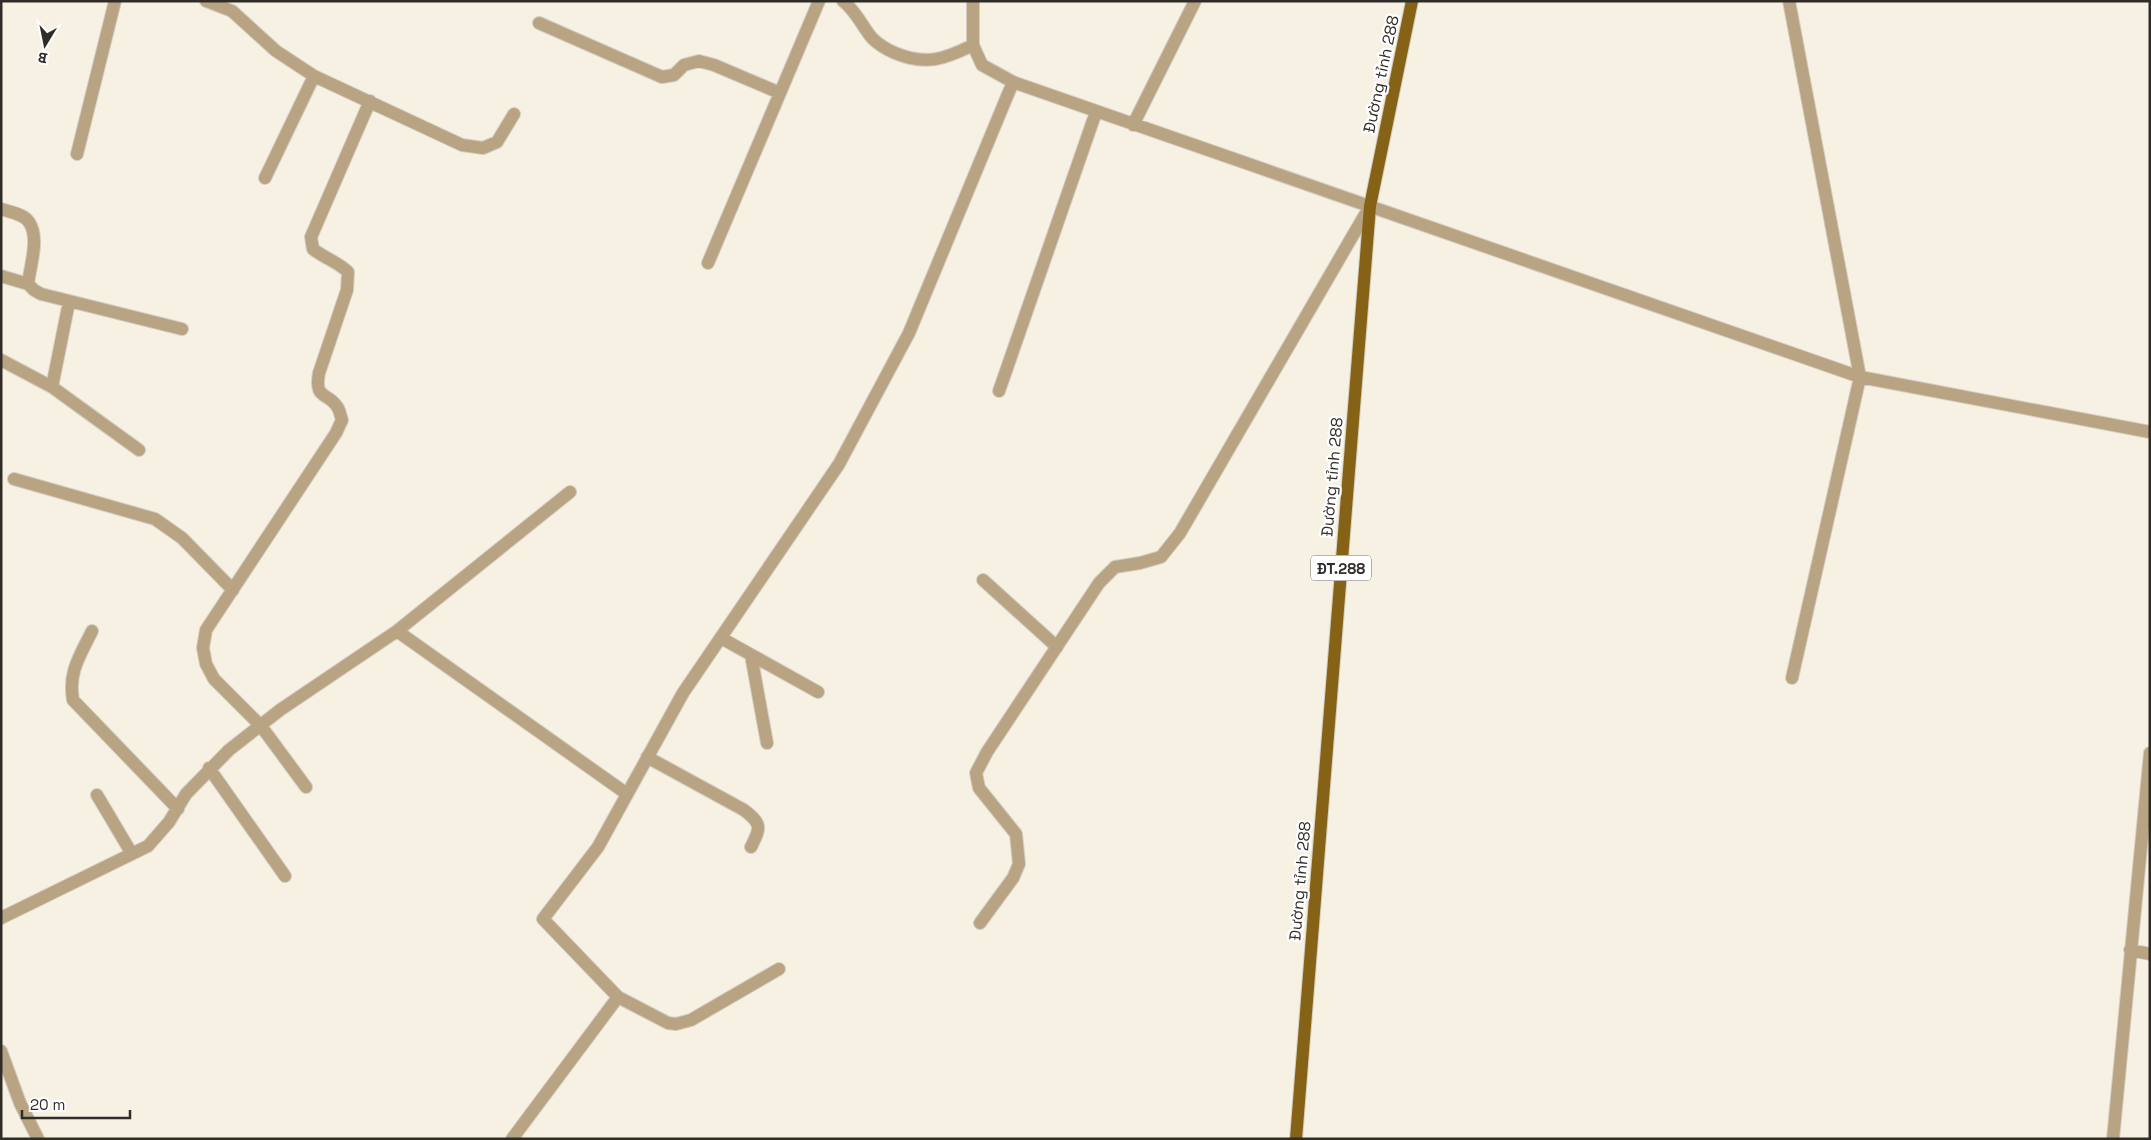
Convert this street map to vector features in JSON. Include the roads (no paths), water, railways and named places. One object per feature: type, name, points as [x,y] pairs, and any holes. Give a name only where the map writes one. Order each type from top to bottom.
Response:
[{"type":"main road","name":"Đường tỉnh 288","points":[[1296,1139],[1370,206],[1412,1]]},
{"type":"street","points":[[77,154],[115,1]]},
{"type":"street","points":[[206,1],[232,11],[276,51],[314,76],[370,100],[462,145],[483,148],[497,142],[514,114]]},
{"type":"street","points":[[708,263],[819,1]]},
{"type":"street","points":[[843,1],[852,9],[874,40],[890,51],[903,56],[930,61],[952,56],[974,45]]},
{"type":"street","points":[[972,1],[974,45],[982,65],[1013,82],[1860,376],[2150,432]]},
{"type":"street","points":[[1133,125],[1195,1]]},
{"type":"street","points":[[1789,1],[1860,376],[1792,678]]},
{"type":"street","points":[[539,23],[662,77],[674,75],[684,66],[699,61],[714,65],[780,93]]},
{"type":"street","points":[[265,178],[314,76]]},
{"type":"street","points":[[780,969],[691,1020],[676,1024],[668,1023],[618,997],[543,919],[598,847],[683,693],[839,464],[909,333],[1013,82]]},
{"type":"street","points":[[306,787],[261,726],[214,679],[206,664],[203,648],[206,630],[336,433],[342,420],[338,407],[322,395],[317,386],[319,373],[347,290],[348,272],[341,266],[324,258],[313,248],[311,237],[370,100]]},
{"type":"street","points":[[998,390],[1096,112]]},
{"type":"street","points":[[980,923],[1013,878],[1019,864],[1016,834],[979,788],[976,773],[987,752],[1099,583],[1115,567],[1161,557],[1180,533],[1370,206]]},
{"type":"street","points":[[1,209],[19,214],[29,221],[33,234],[33,249],[28,284]]},
{"type":"street","points":[[1,276],[28,284],[41,294],[182,329]]},
{"type":"street","points":[[52,387],[69,302]]},
{"type":"street","points":[[1,360],[52,387],[139,450]]},
{"type":"street","points":[[14,479],[155,519],[182,538],[233,590]]},
{"type":"street","points":[[1,918],[148,846],[160,834],[186,794],[209,768],[229,750],[280,710],[397,631],[570,492]]},
{"type":"street","points":[[983,580],[1058,646]]},
{"type":"street","points":[[92,631],[72,672],[70,686],[73,700],[178,809]]},
{"type":"street","points":[[397,631],[626,794]]},
{"type":"street","points":[[721,638],[818,692]]},
{"type":"street","points":[[751,655],[767,743]]},
{"type":"street","points":[[2113,1139],[2150,753]]},
{"type":"street","points":[[647,757],[744,810],[757,820],[759,830],[751,846]]},
{"type":"street","points":[[209,768],[285,876]]},
{"type":"street","points":[[96,795],[132,854]]},
{"type":"street","points":[[2130,950],[2150,954]]},
{"type":"street","points":[[512,1139],[618,997]]},
{"type":"street","points":[[1,1051],[20,1103],[38,1139]]}]
